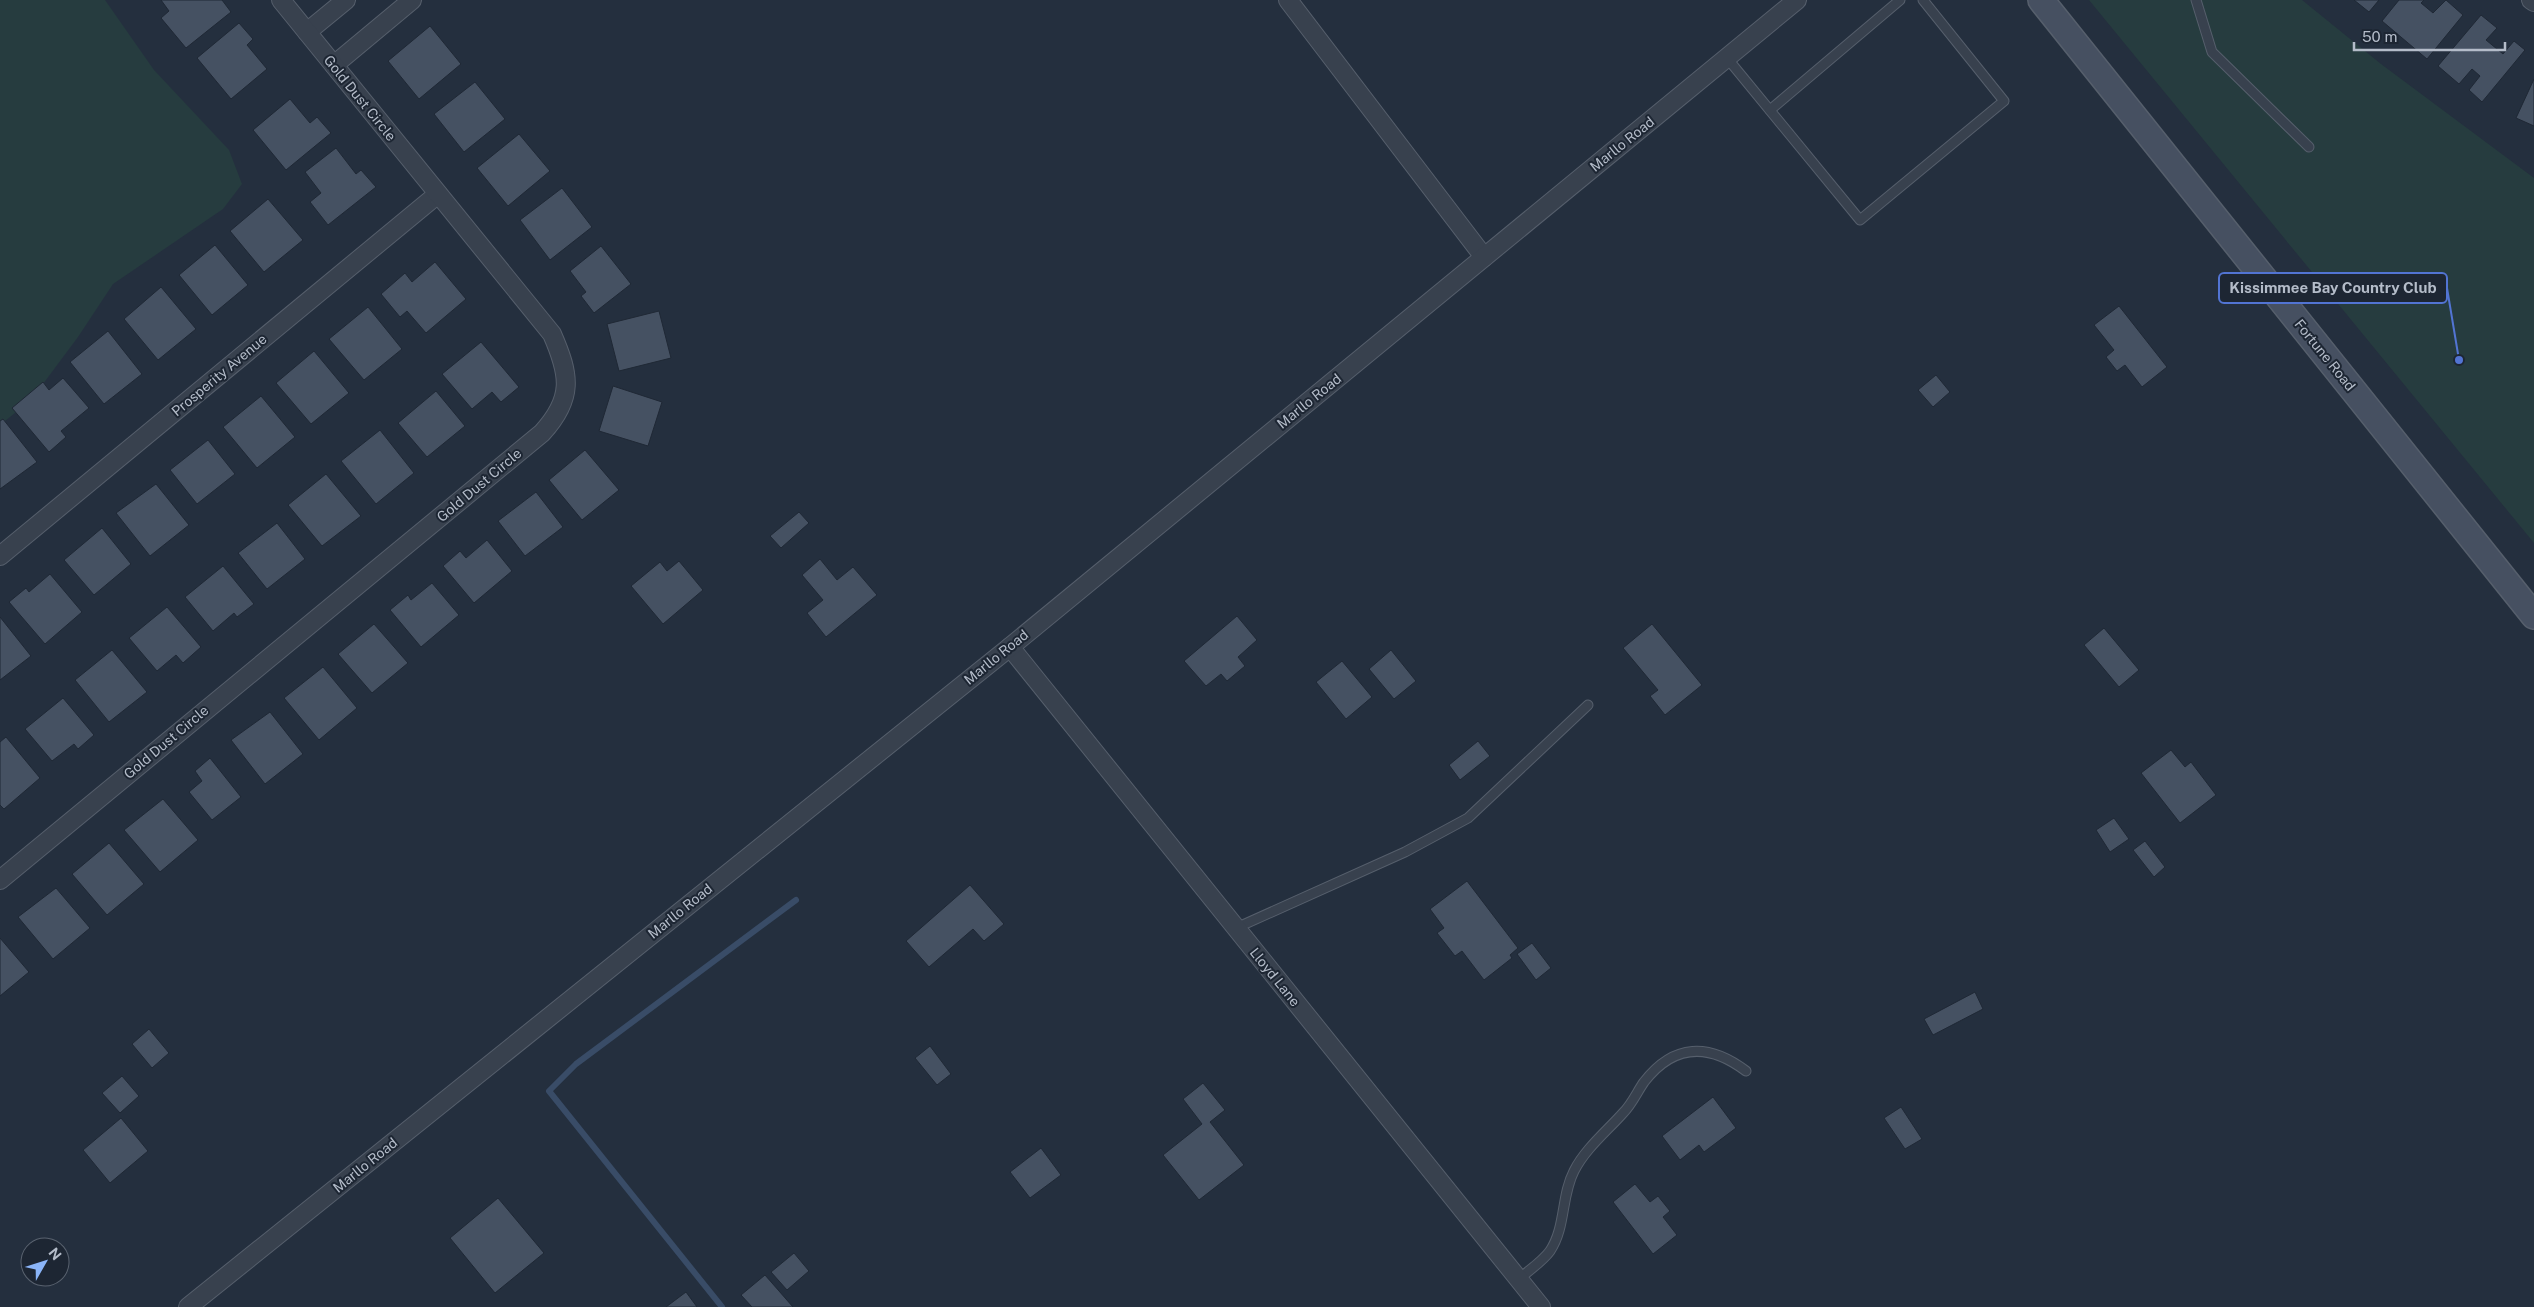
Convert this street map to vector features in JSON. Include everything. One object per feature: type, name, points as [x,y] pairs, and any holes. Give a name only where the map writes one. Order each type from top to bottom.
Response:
[{"type":"street","name":"Gold Dust Circle","points":[[0,880],[542,433],[556,417],[566,396],[564,360],[552,334],[281,0]]},
{"type":"street","points":[[307,32],[346,0]]},
{"type":"street","points":[[334,65],[412,0]]},
{"type":"street","points":[[1288,0],[1484,257]]},
{"type":"street","name":"Marllo Road","points":[[188,1307],[1010,646],[1797,0]]},
{"type":"street","name":"Fortune Road","points":[[2041,0],[2534,616]]},
{"type":"street","name":"Prosperity Avenue","points":[[0,556],[438,194]]},
{"type":"street","name":"Lloyd Lane","points":[[1010,646],[1541,1307]]},
{"type":"lane","points":[[1770,110],[1900,0]]},
{"type":"lane","points":[[1727,58],[1860,220],[2004,101],[1923,0]]},
{"type":"lane","points":[[2196,0],[2212,52],[2309,147]]},
{"type":"lane","points":[[1236,928],[1405,852],[1468,818],[1588,705]]},
{"type":"lane","points":[[1519,1279],[1541,1260],[1556,1240],[1567,1190],[1579,1162],[1630,1105],[1645,1081],[1656,1068],[1670,1057],[1683,1052],[1703,1050],[1732,1060],[1746,1071]]},
{"type":"green space","points":[[0,0],[105,0],[154,70],[229,150],[242,184],[223,209],[113,284],[78,337],[31,400],[0,425]]},
{"type":"green space","points":[[2089,0],[2302,0],[2381,64],[2534,178],[2534,543]]},
{"type":"building","points":[[161,0],[222,0],[231,12],[186,48],[161,18],[169,11]]},
{"type":"building","points":[[2354,0],[2379,0],[2369,12]]},
{"type":"building","points":[[2399,0],[2424,0],[2421,3],[2433,13],[2446,0],[2463,15],[2427,59],[2382,21]]},
{"type":"building","points":[[2481,15],[2497,28],[2486,40],[2503,54],[2514,41],[2525,50],[2482,102],[2469,90],[2480,76],[2472,69],[2459,84],[2438,66]]},
{"type":"building","points":[[239,23],[253,39],[247,45],[267,69],[231,99],[197,58]]},
{"type":"building","points":[[430,26],[461,64],[419,99],[388,61]]},
{"type":"building","points":[[2534,79],[2534,126],[2516,118]]},
{"type":"building","points":[[475,82],[505,119],[464,152],[434,114]]},
{"type":"building","points":[[290,99],[310,123],[317,117],[331,133],[286,170],[253,130]]},
{"type":"building","points":[[519,134],[550,171],[508,206],[477,168]]},
{"type":"building","points":[[336,148],[356,174],[361,170],[376,187],[328,225],[310,202],[321,193],[305,172]]},
{"type":"building","points":[[562,188],[592,227],[550,260],[520,220]]},
{"type":"building","points":[[268,199],[303,240],[264,272],[230,231]]},
{"type":"building","points":[[215,245],[248,285],[212,315],[179,275]]},
{"type":"building","points":[[601,246],[631,284],[594,313],[581,296],[586,292],[570,271]]},
{"type":"building","points":[[435,262],[466,299],[426,333],[407,311],[400,317],[381,294],[405,273],[412,282]]},
{"type":"building","points":[[161,287],[196,329],[158,360],[124,319]]},
{"type":"building","points":[[2119,306],[2167,367],[2142,387],[2125,365],[2117,371],[2106,357],[2114,350],[2094,325]]},
{"type":"building","points":[[368,307],[402,349],[364,380],[329,339]]},
{"type":"building","points":[[659,311],[671,358],[619,371],[607,324]]},
{"type":"building","points":[[108,331],[142,374],[104,404],[70,362]]},
{"type":"building","points":[[481,342],[519,387],[501,402],[492,392],[472,409],[442,374]]},
{"type":"building","points":[[314,351],[349,393],[311,424],[276,383]]},
{"type":"building","points":[[1936,375],[1950,392],[1933,407],[1918,390]]},
{"type":"building","points":[[63,378],[89,408],[61,431],[66,437],[49,452],[12,408],[43,382],[49,390]]},
{"type":"building","points":[[613,386],[662,402],[648,446],[599,431]]},
{"type":"building","points":[[436,391],[465,426],[427,457],[398,423]]},
{"type":"building","points":[[261,396],[295,437],[257,468],[223,427]]},
{"type":"building","points":[[3,419],[37,462],[0,489],[0,421]]},
{"type":"building","points":[[380,430],[414,473],[376,504],[341,461]]},
{"type":"building","points":[[208,440],[235,474],[197,504],[170,470]]},
{"type":"building","points":[[585,450],[619,490],[582,520],[549,480]]},
{"type":"building","points":[[326,474],[361,516],[322,546],[288,505]]},
{"type":"building","points":[[156,484],[189,525],[150,556],[116,513]]},
{"type":"building","points":[[536,492],[563,527],[525,556],[498,521]]},
{"type":"building","points":[[799,512],[809,523],[781,548],[770,536]]},
{"type":"building","points":[[277,523],[305,559],[267,589],[238,553]]},
{"type":"building","points":[[102,528],[131,564],[94,595],[64,560]]},
{"type":"building","points":[[487,540],[512,571],[474,603],[443,566],[460,551],[466,558]]},
{"type":"building","points":[[820,559],[837,580],[853,567],[877,595],[826,637],[807,613],[823,600],[802,575]]},
{"type":"building","points":[[679,561],[703,590],[663,624],[631,586],[660,562],[667,571]]},
{"type":"building","points":[[223,566],[254,604],[237,617],[234,613],[213,631],[185,597]]},
{"type":"building","points":[[50,574],[82,612],[45,644],[9,602],[26,588],[29,592]]},
{"type":"building","points":[[432,583],[459,615],[421,647],[390,610],[408,595],[411,600]]},
{"type":"building","points":[[167,607],[201,647],[183,663],[176,655],[157,671],[129,638]]},
{"type":"building","points":[[1237,616],[1257,640],[1238,657],[1245,666],[1227,681],[1221,674],[1206,686],[1184,661]]},
{"type":"building","points":[[0,617],[31,656],[0,680]]},
{"type":"building","points":[[374,624],[408,663],[372,693],[338,654]]},
{"type":"building","points":[[1652,624],[1702,685],[1665,715],[1650,696],[1658,690],[1623,648]]},
{"type":"building","points":[[2104,628],[2139,670],[2119,687],[2084,645]]},
{"type":"building","points":[[112,650],[147,692],[109,722],[75,680]]},
{"type":"building","points":[[1391,650],[1416,681],[1394,699],[1369,669]]},
{"type":"building","points":[[1342,661],[1372,697],[1346,719],[1316,682]]},
{"type":"building","points":[[323,667],[357,708],[319,740],[284,698]]},
{"type":"building","points":[[63,698],[94,735],[78,749],[74,744],[52,761],[25,729]]},
{"type":"building","points":[[270,712],[303,754],[265,784],[231,740]]},
{"type":"building","points":[[6,737],[40,778],[4,809],[0,805],[0,742]]},
{"type":"building","points":[[1478,741],[1490,756],[1460,780],[1449,765]]},
{"type":"building","points":[[2171,750],[2185,767],[2191,762],[2216,795],[2180,823],[2141,773]]},
{"type":"building","points":[[210,758],[241,797],[212,820],[189,792],[202,781],[195,771]]},
{"type":"building","points":[[163,799],[198,840],[160,872],[124,830]]},
{"type":"building","points":[[2114,818],[2129,839],[2110,852],[2096,830]]},
{"type":"building","points":[[2145,841],[2165,867],[2154,877],[2133,850]]},
{"type":"building","points":[[109,843],[144,884],[107,915],[72,874]]},
{"type":"building","points":[[1467,881],[1518,948],[1510,955],[1512,958],[1484,980],[1462,951],[1455,956],[1437,933],[1444,928],[1430,909]]},
{"type":"building","points":[[970,885],[1004,924],[984,941],[973,929],[929,967],[906,941]]},
{"type":"building","points":[[56,888],[90,928],[53,959],[18,917]]},
{"type":"building","points":[[0,938],[29,972],[0,996]]},
{"type":"building","points":[[1532,943],[1551,968],[1536,980],[1517,954]]},
{"type":"building","points":[[1975,992],[1983,1009],[1933,1035],[1924,1019]]},
{"type":"building","points":[[149,1029],[169,1053],[152,1068],[132,1044]]},
{"type":"building","points":[[930,1046],[951,1074],[937,1085],[915,1058]]},
{"type":"building","points":[[122,1076],[139,1096],[120,1113],[102,1093]]},
{"type":"building","points":[[1203,1083],[1225,1110],[1210,1122],[1244,1165],[1199,1200],[1163,1155],[1202,1124],[1183,1099]]},
{"type":"building","points":[[1713,1097],[1736,1128],[1704,1152],[1699,1145],[1680,1160],[1662,1136]]},
{"type":"building","points":[[1901,1107],[1922,1139],[1905,1149],[1884,1118]]},
{"type":"building","points":[[121,1118],[148,1151],[110,1183],[83,1150]]},
{"type":"building","points":[[1041,1148],[1061,1175],[1030,1198],[1010,1172]]},
{"type":"building","points":[[1635,1184],[1650,1202],[1658,1196],[1670,1211],[1663,1217],[1677,1235],[1653,1254],[1613,1202]]},
{"type":"building","points":[[498,1198],[544,1253],[495,1293],[450,1238]]},
{"type":"building","points":[[794,1253],[809,1271],[787,1290],[771,1272]]},
{"type":"building","points":[[765,1275],[793,1307],[752,1307],[741,1295]]},
{"type":"building","points":[[686,1292],[697,1307],[666,1307]]},
{"type":"waterway","points":[[722,1307],[549,1091],[576,1064],[796,900]]},
{"type":"place","name":"Kissimmee Bay Country Club","points":[[2459,360]]}]
